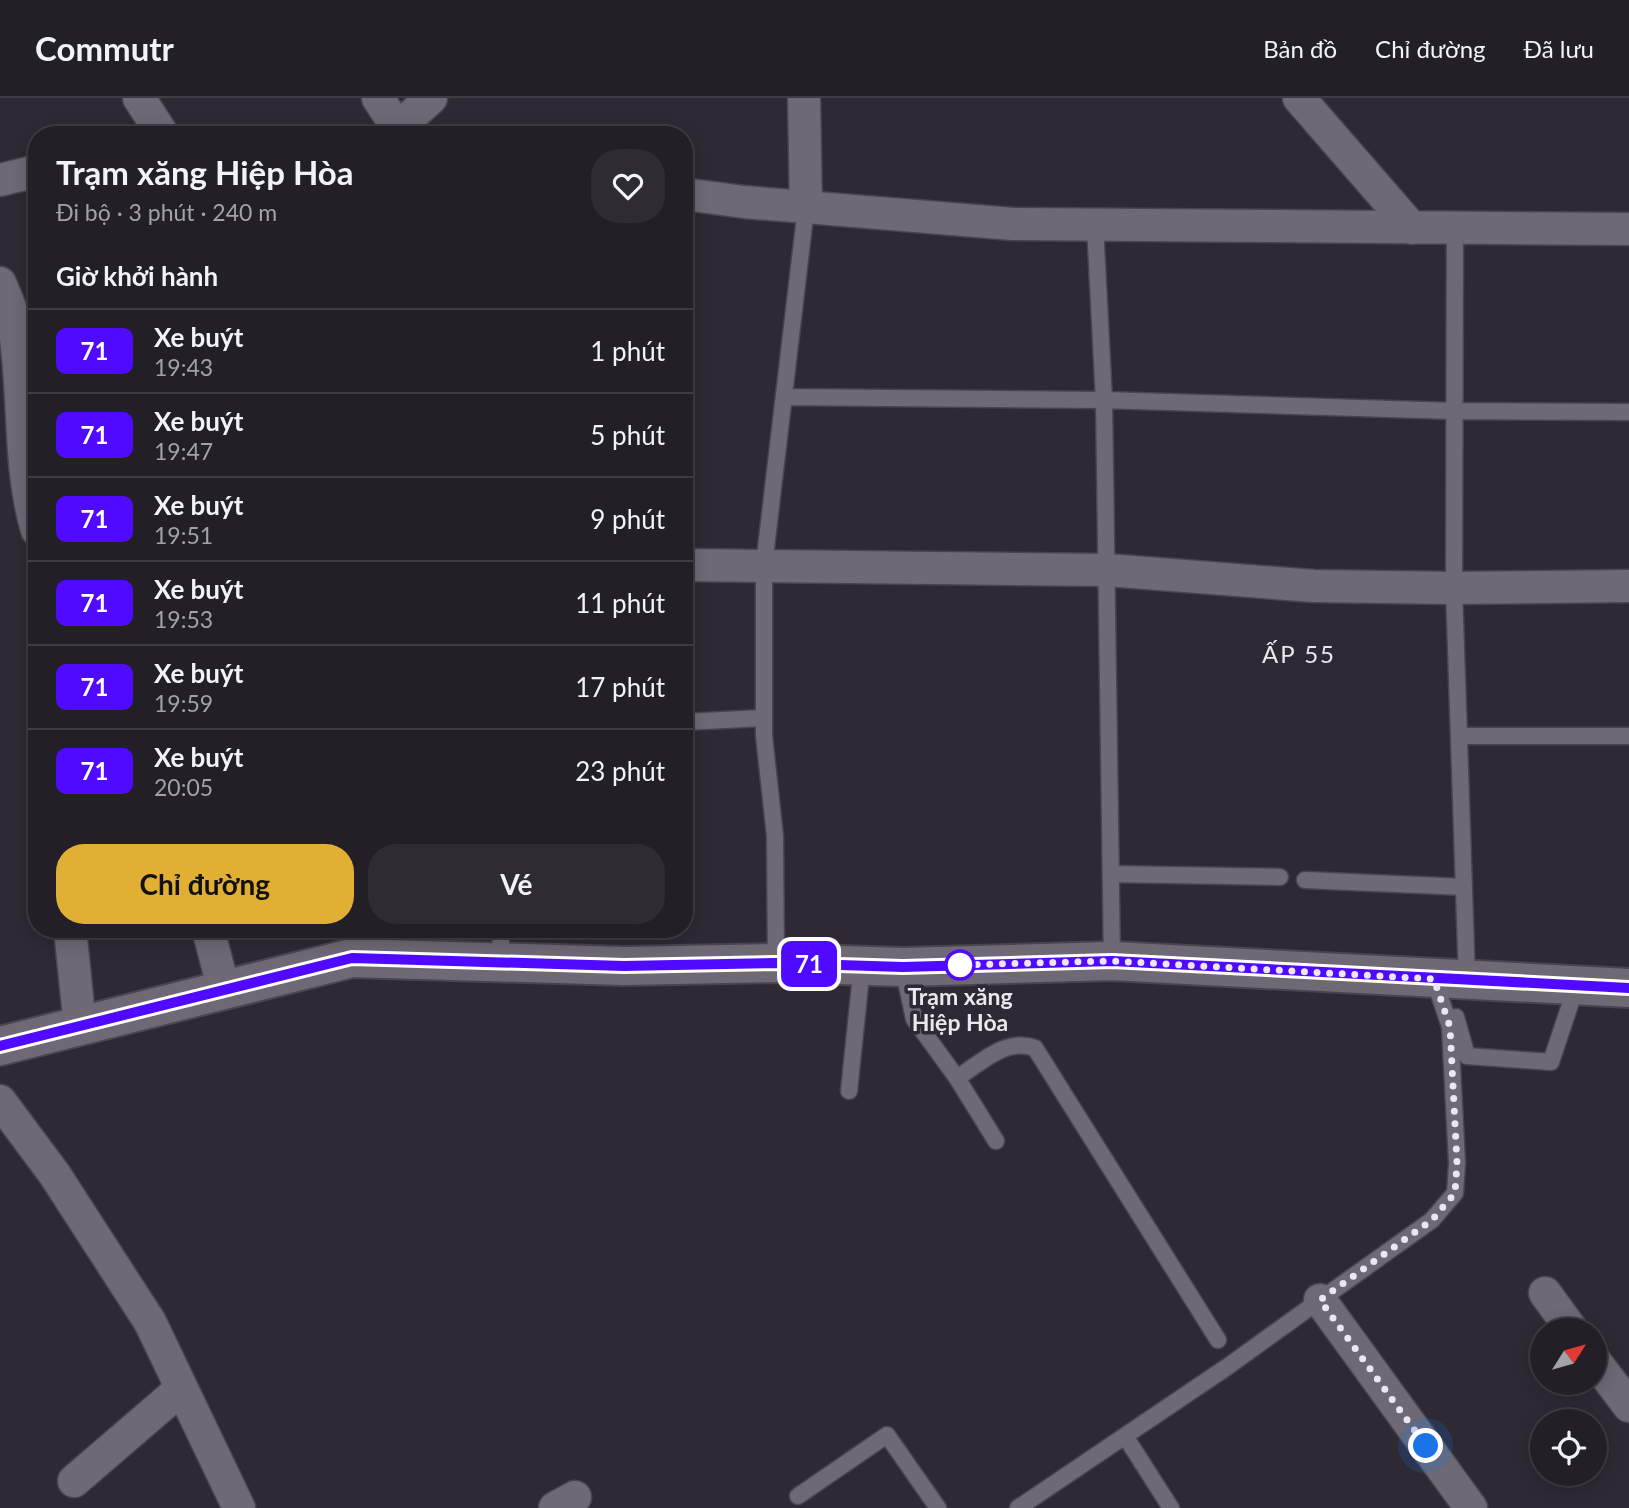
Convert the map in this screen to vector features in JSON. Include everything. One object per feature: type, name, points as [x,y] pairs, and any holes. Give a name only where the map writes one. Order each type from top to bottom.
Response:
[{"type":"main road","points":[[0,1046],[352,958],[501,947],[624,966],[776,963],[903,967],[1112,961],[1629,988]]},
{"type":"street","points":[[139,98],[157,126]]},
{"type":"street","points":[[378,98],[396,126]]},
{"type":"street","points":[[405,126],[431,98]]},
{"type":"street","points":[[804,98],[806,208]]},
{"type":"street","points":[[1299,98],[1412,228]]},
{"type":"street","points":[[0,180],[28,173]]},
{"type":"street","points":[[693,195],[806,208],[1013,224],[1629,229]]},
{"type":"street","points":[[0,283],[13,316],[28,389]]},
{"type":"street","points":[[693,565],[1107,570],[1314,586],[1629,586]]},
{"type":"street","points":[[71,938],[80,1026]]},
{"type":"street","points":[[210,938],[224,990]]},
{"type":"street","points":[[0,1101],[55,1175],[150,1322],[239,1508]]},
{"type":"street","points":[[1545,1293],[1563,1318]]},
{"type":"street","points":[[1320,1300],[1471,1508]]},
{"type":"street","points":[[1607,1377],[1629,1406]]},
{"type":"street","points":[[74,1481],[181,1388]]},
{"type":"lane","points":[[776,963],[775,836],[764,736],[764,565],[806,208]]},
{"type":"lane","points":[[1095,225],[1104,400],[1112,961]]},
{"type":"lane","points":[[1018,1508],[1432,1220],[1455,1193],[1457,1163],[1449,980],[1464,887],[1454,588],[1455,228]]},
{"type":"lane","points":[[784,397],[1104,400],[1454,411],[1629,412]]},
{"type":"lane","points":[[693,722],[764,718]]},
{"type":"lane","points":[[1459,736],[1629,736]]},
{"type":"lane","points":[[1111,874],[1280,877]]},
{"type":"lane","points":[[1305,880],[1464,887]]},
{"type":"lane","points":[[849,1091],[862,965]]},
{"type":"lane","points":[[903,967],[914,1019],[957,1078],[996,1141]]},
{"type":"lane","points":[[1449,980],[1467,1056],[1551,1062],[1576,987]]},
{"type":"lane","points":[[957,1078],[1009,1045],[1023,1044],[1035,1048],[1218,1340]]},
{"type":"lane","points":[[798,1496],[887,1435],[939,1508]]},
{"type":"lane","points":[[1125,1436],[1171,1508]]},
{"type":"bus line","name":"71","points":[[0,1046],[352,958],[624,966],[776,963],[903,967],[1112,961],[1629,988]]},
{"type":"place","name":"Trạm xăng Hiệp Hòa","points":[[960,965]]},
{"type":"district","name":"ẤP 55","points":[[1299,655]]},
{"type":"route","points":[[960,965],[956,965],[1112,961],[1434,979],[1450,1027],[1457,1163],[1455,1193],[1432,1220],[1320,1300],[1426,1446]]}]
